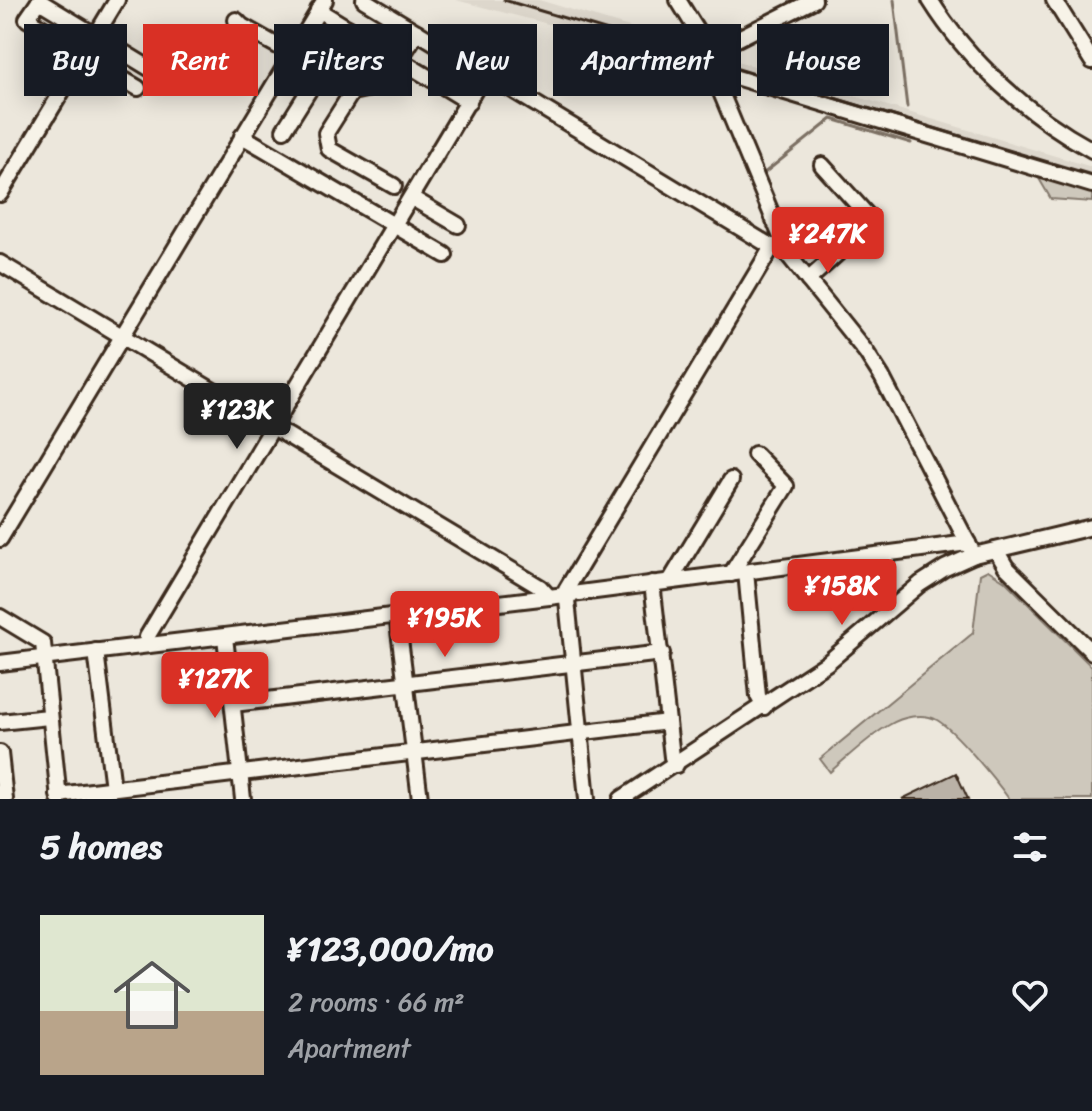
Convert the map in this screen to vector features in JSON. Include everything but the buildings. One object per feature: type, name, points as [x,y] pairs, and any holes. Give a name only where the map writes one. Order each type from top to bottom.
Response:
[{"type":"street","points":[[35,24],[27,19],[40,0],[76,24]]},
{"type":"street","points":[[364,0],[428,39]]},
{"type":"street","points":[[678,0],[693,24]]},
{"type":"street","points":[[741,37],[814,0]]},
{"type":"street","points":[[930,0],[960,42],[992,74],[1057,129],[1092,150]]},
{"type":"street","points":[[1054,0],[1092,61]]},
{"type":"street","points":[[101,24],[112,2]]},
{"type":"street","points":[[310,24],[322,5],[343,24]]},
{"type":"street","points":[[236,20],[274,44]]},
{"type":"street","points":[[412,40],[417,32]]},
{"type":"street","points":[[412,67],[469,102]]},
{"type":"street","points":[[741,79],[1092,185]]},
{"type":"street","points":[[127,81],[138,88]]},
{"type":"street","points":[[0,539],[274,84]]},
{"type":"street","points":[[0,194],[59,96]]},
{"type":"street","points":[[284,130],[305,96]]},
{"type":"street","points":[[349,96],[326,133],[329,149],[394,186]]},
{"type":"street","points":[[146,644],[147,637],[472,96]]},
{"type":"street","points":[[524,96],[777,245],[866,352],[882,377],[971,549]]},
{"type":"street","points":[[722,96],[777,245]]},
{"type":"street","points":[[242,136],[445,255]]},
{"type":"street","points":[[808,280],[869,225],[868,216],[822,165]]},
{"type":"street","points":[[412,198],[458,225]]},
{"type":"street","points":[[587,799],[565,595],[777,245]]},
{"type":"street","points":[[0,263],[540,587],[549,597]]},
{"type":"street","points":[[755,454],[786,486],[738,573],[758,696],[764,707]]},
{"type":"street","points":[[670,581],[731,480]]},
{"type":"street","points":[[0,663],[738,573],[971,549],[996,550],[1092,527]]},
{"type":"street","points":[[621,799],[837,656],[920,584],[971,549]]},
{"type":"street","points":[[996,550],[1006,567],[1092,652]]},
{"type":"street","points":[[652,583],[676,765]]},
{"type":"street","points":[[397,615],[420,799]]},
{"type":"street","points":[[0,617],[43,643],[59,797],[668,722]]},
{"type":"street","points":[[225,637],[243,799]]},
{"type":"street","points":[[96,651],[113,788]]},
{"type":"street","points":[[233,704],[662,653]]},
{"type":"street","points":[[0,722],[49,717]]},
{"type":"street","points":[[0,753],[5,799]]},
{"type":"shaded area","points":[[456,0],[539,0],[619,24],[552,25]]},
{"type":"shaded area","points":[[741,62],[757,67],[757,81],[741,76]]},
{"type":"shaded area","points":[[807,96],[854,96],[1092,167],[1092,182]]},
{"type":"shaded area","points":[[1034,170],[1092,187],[1092,202],[1051,199]]},
{"type":"shaded area","points":[[988,570],[1005,581],[1092,667],[1092,799],[1009,799],[954,734],[937,720],[925,716],[906,718],[889,725],[830,772],[820,759],[973,633],[980,574]]},
{"type":"waterway","points":[[894,0],[907,107]]},
{"type":"waterway","points":[[763,174],[832,119],[911,143]]},
{"type":"railway","points":[[504,0],[1092,175]]}]
